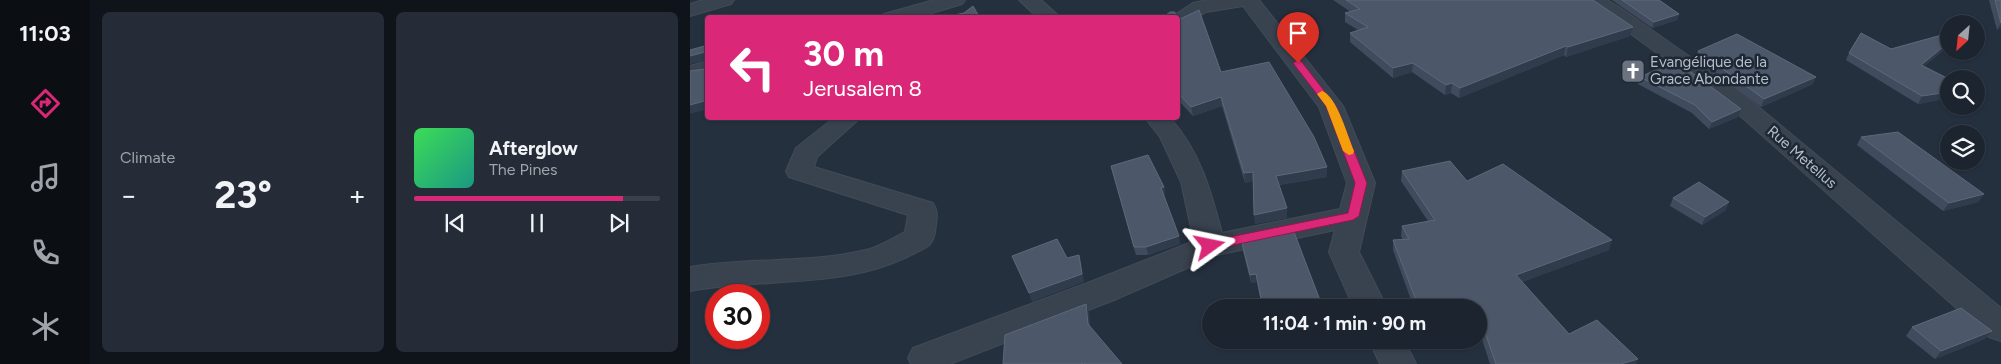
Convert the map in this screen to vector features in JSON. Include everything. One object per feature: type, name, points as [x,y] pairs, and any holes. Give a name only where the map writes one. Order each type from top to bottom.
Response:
[{"type":"street","points":[[690,10],[724,0]]},
{"type":"street","points":[[886,0],[896,15]]},
{"type":"street","points":[[901,15],[955,0]]},
{"type":"street","points":[[1029,0],[1047,15]]},
{"type":"street","points":[[1180,20],[1200,7],[1243,0]]},
{"type":"street","points":[[1249,0],[1331,106],[1361,183],[1344,252],[1367,299]]},
{"type":"street","name":"Rue Metellus","points":[[1593,0],[1612,11],[1736,100],[2001,328]]},
{"type":"street","points":[[690,280],[710,275],[806,270],[874,259],[919,238],[923,210],[799,171],[805,154],[846,120]]},
{"type":"street","points":[[1159,120],[1172,135],[1195,182],[1210,246]]},
{"type":"street","points":[[926,358],[1102,291],[1210,246],[1353,216]]},
{"type":"street","points":[[1390,349],[1398,364]]},
{"type":"building","points":[[1346,0],[1593,0],[1633,27],[1568,47],[1566,46],[1460,88],[1452,83],[1446,85],[1413,63],[1393,68],[1350,33],[1368,27],[1345,13],[1360,9]]},
{"type":"building","points":[[1622,0],[1659,0],[1679,14],[1654,22]]},
{"type":"building","points":[[1995,0],[2001,0],[2001,23]]},
{"type":"building","points":[[973,6],[978,15],[954,15],[964,13]]},
{"type":"building","points":[[1199,10],[1221,72],[1269,62],[1314,137],[1327,167],[1276,176],[1287,208],[1254,215],[1253,172],[1244,173],[1221,97],[1191,107],[1180,95],[1180,19]]},
{"type":"building","points":[[1170,12],[1175,12],[1175,15],[1166,15]]},
{"type":"building","points":[[1861,33],[1891,49],[1940,35],[1940,49],[1921,65],[1940,74],[1940,93],[1922,96],[1849,53]]},
{"type":"building","points":[[1737,34],[1816,77],[1764,99],[1698,51]]},
{"type":"building","points":[[705,46],[705,52],[690,56],[690,50]]},
{"type":"building","points":[[1676,61],[1741,109],[1712,122],[1695,105],[1640,77]]},
{"type":"building","points":[[705,69],[705,101],[690,105],[690,71]]},
{"type":"building","points":[[1898,132],[1940,162],[1940,170],[1951,170],[1984,194],[1949,203],[1861,137]]},
{"type":"building","points":[[1148,155],[1164,187],[1161,188],[1179,236],[1146,247],[1134,247],[1111,166]]},
{"type":"building","points":[[1450,161],[1467,181],[1503,164],[1612,240],[1516,275],[1569,334],[1597,320],[1638,359],[1621,364],[1496,364],[1487,338],[1487,299],[1416,299],[1393,240],[1409,239],[1402,226],[1435,220],[1402,171]]},
{"type":"building","points":[[1699,182],[1729,202],[1705,217],[1673,198]]},
{"type":"building","points":[[1294,232],[1320,299],[1261,299],[1256,274],[1250,275],[1242,243]]},
{"type":"building","points":[[1057,239],[1067,258],[1079,255],[1082,274],[1029,293],[1012,256]]},
{"type":"building","points":[[1086,304],[1088,324],[1122,364],[1003,364],[1005,335]]},
{"type":"building","points":[[1961,308],[1992,331],[1941,351],[1912,327]]},
{"type":"slow traffic","points":[[1322,94],[1331,106],[1349,151]]},
{"type":"place","name":"Evangélique de la Grace Abondante","points":[[1633,71]]},
{"type":"route","points":[[1210,246],[1353,216],[1361,183],[1331,106],[1298,63]]}]
